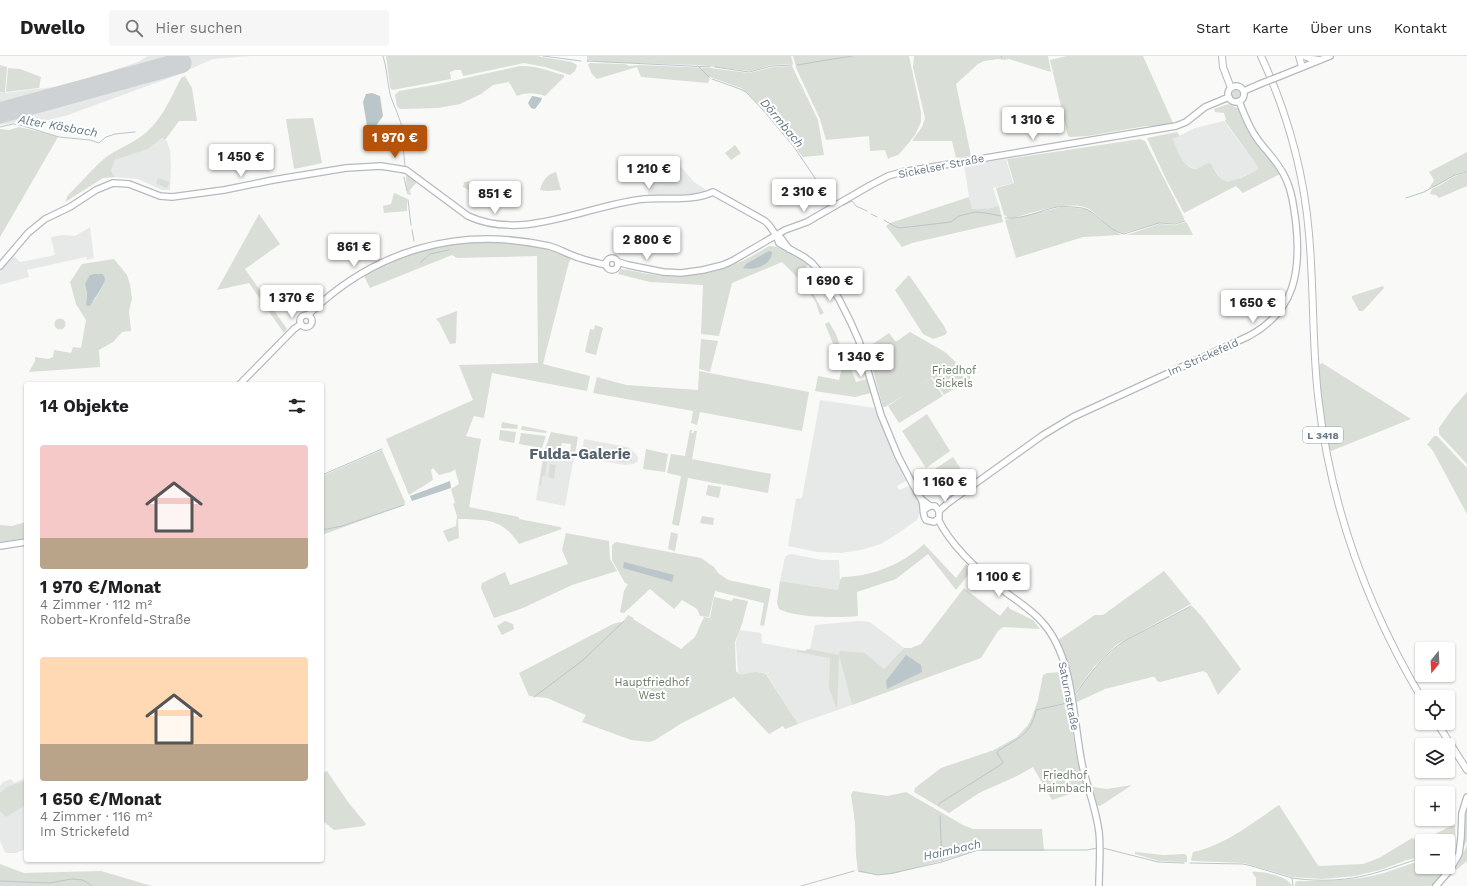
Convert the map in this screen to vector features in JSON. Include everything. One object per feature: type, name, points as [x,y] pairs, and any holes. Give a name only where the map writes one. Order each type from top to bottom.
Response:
[{"type":"main road","points":[[1222,56],[1224,67],[1233,87]]},
{"type":"main road","points":[[1225,56],[1233,87]]},
{"type":"main road","name":"L 3418","points":[[1261,56],[1273,83],[1290,135],[1301,180],[1309,234],[1315,369],[1322,428],[1336,497],[1360,572],[1390,641],[1417,690]]},
{"type":"main road","points":[[1299,56],[1304,66]]},
{"type":"main road","points":[[1304,66],[1304,56],[1319,60]]},
{"type":"main road","points":[[1441,730],[1467,770]]},
{"type":"street","points":[[1244,91],[1330,56]]},
{"type":"street","points":[[1233,87],[1240,87],[1244,91],[1244,96],[1239,101],[1234,102],[1228,97],[1228,92],[1233,87]]},
{"type":"street","name":"Sickelser Straße","points":[[617,265],[628,265],[663,272],[692,272],[722,265],[785,230],[807,222],[869,186],[895,174],[914,169],[990,156],[1176,126],[1186,122],[1205,107],[1228,97]]},
{"type":"street","name":"Im Strickefeld","points":[[938,510],[1065,421],[1249,336],[1266,325],[1280,311],[1290,293],[1297,270],[1297,240],[1293,205],[1289,186],[1282,172],[1254,134],[1239,101]]},
{"type":"street","points":[[0,266],[28,233],[45,219],[70,207],[104,186],[118,183],[129,184],[155,195],[172,197],[224,190],[273,180],[352,168],[381,166],[406,170],[468,216],[478,221],[498,224],[542,222],[643,199],[688,198],[713,192],[765,221],[776,235],[779,243]]},
{"type":"street","points":[[776,235],[782,238],[789,249]]},
{"type":"street","points":[[301,324],[305,327],[309,326],[311,324],[310,317],[316,308],[346,283],[369,269],[394,257],[440,243],[482,239],[514,241],[550,247],[581,259],[607,263]]},
{"type":"street","points":[[766,241],[779,243],[804,257],[817,269],[831,287],[845,310],[860,346],[887,432],[905,471],[921,499],[925,518],[929,522],[936,521],[940,516],[938,510],[921,499]]},
{"type":"street","points":[[612,258],[617,265],[613,270],[610,269],[607,263],[612,258]]},
{"type":"street","points":[[301,324],[301,318],[303,316],[310,317]]},
{"type":"street","points":[[242,382],[289,334],[301,324]]},
{"type":"street","points":[[924,510],[930,506]]},
{"type":"street","name":"Saturnstraße","points":[[936,521],[962,552],[986,576],[1039,618],[1048,629],[1058,647],[1067,674],[1082,765],[1097,818],[1100,837],[1099,886]]},
{"type":"street","points":[[2,546],[24,542]]},
{"type":"street","points":[[1436,886],[1450,870],[1458,854],[1461,838],[1461,817],[1467,797]]},
{"type":"shaded area","points":[[148,56],[252,56],[213,59],[172,77],[68,115],[45,121],[0,125],[0,92],[5,93],[69,85],[138,62]]},
{"type":"shaded area","points":[[372,93],[380,96],[383,116],[375,127],[367,126],[363,102],[366,94]]},
{"type":"shaded area","points":[[532,96],[542,98],[535,109],[531,108],[528,103]]},
{"type":"shaded area","points":[[1224,121],[1258,167],[1257,170],[1231,182],[1225,182],[1210,164],[1197,169],[1185,165],[1182,162],[1173,139],[1195,128]]},
{"type":"shaded area","points":[[162,138],[167,141],[170,151],[170,190],[162,190],[138,179],[115,177],[111,171],[115,160],[148,149]]},
{"type":"shaded area","points":[[1006,159],[1013,183],[993,188],[999,206],[986,209],[971,209],[964,165]]},
{"type":"shaded area","points":[[676,161],[694,182],[705,189],[704,192],[680,196],[648,196],[647,162]]},
{"type":"shaded area","points":[[90,227],[94,258],[87,260],[86,257],[27,270],[29,277],[0,285],[0,270],[13,255],[20,262],[55,255],[51,237],[63,235],[75,236]]},
{"type":"shaded area","points":[[769,251],[772,252],[771,257],[766,264],[752,269],[743,268],[746,264]]},
{"type":"shaded area","points":[[103,274],[105,279],[103,286],[91,305],[88,306],[86,305],[87,293],[85,284],[90,275]]},
{"type":"shaded area","points":[[820,400],[875,408],[906,481],[897,486],[899,490],[909,486],[922,508],[917,520],[881,544],[861,550],[841,553],[817,552],[788,546],[796,499],[802,498]]},
{"type":"shaded area","points":[[584,439],[628,447],[635,453],[638,461],[634,464],[624,465],[581,457]]},
{"type":"shaded area","points":[[544,451],[574,457],[565,506],[536,500]]},
{"type":"shaded area","points":[[450,481],[451,488],[412,501],[410,496]]},
{"type":"shaded area","points":[[791,554],[822,560],[839,560],[840,580],[838,590],[780,581],[785,557]]},
{"type":"shaded area","points":[[624,562],[674,575],[672,582],[623,568]]},
{"type":"shaded area","points":[[859,621],[870,622],[904,648],[884,669],[865,653],[839,654],[852,705],[798,724],[766,673],[756,672],[742,675],[738,673],[736,643],[738,632],[741,630],[761,633],[762,643],[805,651],[810,649],[815,625]]},
{"type":"shaded area","points":[[906,655],[921,665],[922,672],[887,689],[886,681]]},
{"type":"shaded area","points":[[11,779],[14,783],[24,779],[24,850],[16,853],[8,853],[5,852],[0,841],[0,786],[3,782]]},
{"type":"green space","points":[[386,56],[536,56],[572,62],[577,65],[575,71],[570,75],[545,67],[524,63],[463,76],[461,70],[455,70],[450,72],[451,79],[392,90],[390,87]]},
{"type":"green space","points":[[589,56],[791,56],[793,64],[772,65],[750,71],[698,65],[598,62],[589,60]]},
{"type":"green space","points":[[793,56],[909,56],[921,112],[921,122],[915,135],[898,155],[888,159],[885,150],[870,151],[869,136],[826,140],[820,119],[797,70]]},
{"type":"green space","points":[[914,56],[1048,56],[1051,72],[1009,59],[984,61],[978,64],[956,84],[971,156],[956,158],[952,141],[912,141],[922,127],[925,118],[913,67]]},
{"type":"green space","points":[[1067,56],[1143,56],[1173,123],[1167,126],[1146,126],[1088,136],[1068,136],[1050,60]]},
{"type":"green space","points":[[590,63],[625,64],[629,66],[638,65],[710,68],[749,73],[773,67],[792,66],[818,120],[824,155],[803,157],[764,110],[741,88],[710,77],[708,83],[641,77],[637,67],[597,79],[592,74],[588,65]]},
{"type":"green space","points":[[0,65],[7,67],[5,93],[0,92]]},
{"type":"green space","points":[[520,66],[531,66],[564,75],[564,77],[545,96],[531,93],[517,96],[509,82],[493,85],[481,94],[460,104],[438,108],[400,109],[397,106],[395,95],[399,91],[434,85]]},
{"type":"green space","points":[[8,68],[20,69],[41,77],[39,88],[6,92]]},
{"type":"green space","points":[[185,76],[192,88],[197,121],[179,121],[165,140],[162,138],[148,149],[115,160],[111,171],[115,177],[103,178],[65,202],[68,195],[105,158],[142,136],[150,129],[162,114],[181,78]]},
{"type":"green space","points":[[1234,88],[1238,88],[1242,94],[1238,100],[1234,100],[1230,96],[1230,92]]},
{"type":"green space","points":[[1228,104],[1239,109],[1252,135],[1280,174],[1243,193],[1236,186],[1184,213],[1147,138],[1177,132],[1180,136],[1173,139],[1181,158],[1187,166],[1197,169],[1208,163],[1211,164],[1219,176],[1225,181],[1228,182],[1241,178],[1257,170],[1258,167],[1225,121],[1226,119],[1224,113],[1215,112],[1214,109]]},
{"type":"green space","points":[[313,118],[322,163],[294,169],[286,119]]},
{"type":"green space","points":[[19,127],[58,137],[0,237],[0,129],[9,130]]},
{"type":"green space","points":[[1140,139],[1145,141],[1184,218],[1184,221],[1175,223],[1159,223],[1124,233],[1114,229],[1089,209],[1082,206],[1062,206],[1040,210],[1013,218],[1009,218],[1004,215],[996,188],[1014,183],[1007,159]]},
{"type":"green space","points":[[735,145],[741,153],[731,160],[725,153]]},
{"type":"green space","points":[[1467,152],[1467,172],[1456,175],[1437,186],[1429,188],[1434,180],[1429,172]]},
{"type":"green space","points":[[556,172],[561,190],[540,190],[545,178]]},
{"type":"green space","points":[[1467,173],[1467,186],[1439,198],[1436,195],[1430,194],[1432,189],[1453,177]]},
{"type":"green space","points":[[407,175],[417,182],[410,190],[411,195],[407,194]]},
{"type":"green space","points":[[158,178],[170,182],[167,188],[156,184]]},
{"type":"green space","points":[[474,181],[476,183],[473,192],[463,187],[464,182]]},
{"type":"green space","points":[[394,193],[408,199],[407,211],[384,213],[383,206],[391,204]]},
{"type":"green space","points":[[969,197],[972,209],[986,209],[999,206],[1003,222],[912,243],[902,247],[886,226],[890,223]]},
{"type":"green space","points":[[1062,207],[1087,209],[1121,235],[1083,237],[1016,258],[1005,220]]},
{"type":"green space","points":[[259,214],[280,244],[245,269],[287,329],[284,333],[249,283],[217,290]]},
{"type":"green space","points":[[1186,222],[1193,235],[1127,235],[1159,224],[1175,225]]},
{"type":"green space","points":[[456,242],[501,243],[544,248],[571,259],[543,364],[590,376],[587,391],[492,373],[484,418],[474,416],[466,436],[481,439],[469,507],[519,517],[519,519],[560,527],[562,529],[519,544],[506,529],[493,522],[486,520],[458,519],[459,538],[448,542],[443,531],[456,526],[457,516],[453,504],[455,503],[451,489],[459,484],[455,469],[451,472],[439,475],[433,468],[431,470],[433,480],[409,495],[386,439],[473,400],[459,365],[538,363],[537,256],[457,258],[452,255],[370,288],[363,274],[415,251]]},
{"type":"green space","points":[[769,246],[774,246],[790,252],[808,265],[797,277],[782,262],[732,283],[719,336],[701,334],[703,285],[650,282],[618,274],[621,269],[664,276],[703,274],[731,266],[747,259]]},
{"type":"green space","points":[[114,259],[127,275],[132,299],[129,311],[131,331],[122,332],[113,342],[99,350],[100,367],[29,372],[35,361],[35,357],[48,359],[53,357],[54,350],[71,353],[73,347],[81,348],[86,320],[76,304],[70,282],[82,264]],"holes":[[[103,274],[104,278],[101,290],[91,305],[86,305],[87,293],[85,284]]]},
{"type":"green space","points":[[802,274],[824,313],[820,315],[816,303],[801,278]]},
{"type":"green space","points":[[909,275],[944,326],[947,332],[945,335],[933,339],[923,334],[895,290]]},
{"type":"green space","points":[[1383,286],[1384,288],[1363,311],[1359,311],[1352,296]]},
{"type":"green space","points":[[457,311],[456,343],[450,344],[436,319]]},
{"type":"green space","points":[[60,318],[64,320],[66,324],[64,328],[60,330],[56,328],[54,324],[56,320]]},
{"type":"green space","points":[[829,322],[836,334],[844,357],[838,356],[825,324]]},
{"type":"green space","points":[[595,325],[603,328],[596,355],[585,352],[590,329],[594,330]]},
{"type":"green space","name":"Friedhof Sickels","points":[[910,332],[945,352],[970,376],[970,379],[944,395],[932,377],[921,385],[931,378],[943,396],[899,423],[888,406],[906,394],[883,407],[867,348],[889,333],[895,341],[897,341]]},
{"type":"green space","points":[[701,339],[718,341],[710,372],[699,369]]},
{"type":"green space","points":[[840,363],[850,365],[856,382],[867,379],[871,393],[855,397],[815,391],[818,376],[839,380],[842,367]]},
{"type":"green space","points":[[1322,363],[1411,419],[1331,451],[1328,445],[1320,395],[1319,365]]},
{"type":"green space","points":[[699,371],[809,392],[802,431],[700,412],[697,425],[691,423],[693,411],[593,393],[597,377],[626,385],[698,390]]},
{"type":"green space","points":[[1467,392],[1467,464],[1439,434],[1439,428],[1453,408]]},
{"type":"green space","points":[[927,414],[950,451],[926,468],[902,431]]},
{"type":"green space","points":[[502,422],[518,425],[517,429],[501,428]]},
{"type":"green space","points":[[522,426],[547,431],[546,433],[521,430]]},
{"type":"green space","points":[[500,430],[516,432],[514,443],[499,440]]},
{"type":"green space","points":[[690,430],[692,430],[691,433],[697,431],[692,459],[771,474],[768,493],[688,478],[679,526],[672,524],[681,476],[667,473],[671,454],[685,456]]},
{"type":"green space","points":[[551,432],[578,437],[575,454],[570,453],[571,444],[562,443],[560,451],[545,449]]},
{"type":"green space","points":[[521,433],[546,436],[542,448],[519,444]]},
{"type":"green space","points":[[1434,436],[1437,436],[1467,468],[1467,514],[1433,451],[1427,445]]},
{"type":"green space","points":[[620,446],[626,448],[632,455],[632,461],[619,462],[620,454],[614,448]]},
{"type":"green space","points":[[646,449],[668,454],[665,472],[643,469]]},
{"type":"green space","points":[[382,450],[405,502],[404,505],[324,534],[324,475]]},
{"type":"green space","points":[[953,457],[965,475],[938,493],[926,475]]},
{"type":"green space","points":[[543,461],[547,462],[545,476],[542,476],[541,486],[539,486]]},
{"type":"green space","points":[[550,464],[556,465],[554,479],[548,477]]},
{"type":"green space","points":[[708,485],[721,487],[719,498],[706,495]]},
{"type":"green space","points":[[702,516],[714,518],[713,525],[700,523]]},
{"type":"green space","points":[[24,523],[24,538],[0,542],[0,525],[12,526]]},
{"type":"green space","points":[[671,532],[678,534],[675,551],[668,549]]},
{"type":"green space","points":[[566,533],[609,541],[610,559],[617,571],[572,585],[523,608],[494,618],[481,588],[482,583],[505,572],[510,585],[568,564],[562,550]]},
{"type":"green space","points":[[616,542],[701,558],[714,567],[718,573],[728,580],[771,589],[764,626],[760,625],[764,603],[715,591],[709,617],[700,616],[697,609],[682,600],[674,609],[650,589],[624,613],[620,612],[624,591],[628,584],[625,583],[612,560],[612,545]]},
{"type":"green space","points":[[924,544],[956,578],[966,564],[972,570],[956,590],[928,554],[896,579],[857,592],[858,616],[806,616],[779,609],[777,603],[780,581],[838,590],[842,577],[876,572],[886,568],[906,558]]},
{"type":"green space","points":[[1164,571],[1191,604],[1116,645],[1093,668],[1074,693],[1058,640],[1095,615],[1103,615]]},
{"type":"green space","points":[[964,588],[1000,616],[1008,606],[1010,609],[1033,620],[1040,629],[1003,627],[998,631],[981,658],[852,705],[839,655],[840,651],[865,653],[884,669],[904,648],[911,648],[921,644]]},
{"type":"green space","name":"Hauptfriedhof West","points":[[714,597],[732,601],[733,598],[748,601],[742,624],[735,642],[736,671],[740,674],[755,672],[766,674],[798,724],[785,729],[783,726],[769,734],[734,697],[682,723],[650,742],[631,740],[582,722],[586,715],[547,698],[529,696],[519,673],[613,624],[623,622],[628,615],[681,649],[695,637],[704,617],[710,618]]},
{"type":"green space","points":[[1192,606],[1203,618],[1241,669],[1218,695],[1207,673],[1203,671],[1160,682],[1157,681],[1155,677],[1152,677],[1105,689],[1075,703],[1076,696],[1086,679],[1103,659],[1120,644]]},
{"type":"green space","points":[[505,621],[513,624],[514,629],[502,635],[497,626]]},
{"type":"green space","points":[[807,649],[839,655],[837,709],[829,688],[830,658],[797,652],[797,650],[805,651]]},
{"type":"green space","name":"Friedhof Haimbach","points":[[1063,672],[1076,754],[1085,789],[1052,800],[1033,767],[979,793],[949,813],[914,792],[915,788],[941,768],[994,750],[1017,737],[1028,725],[1032,717],[1038,700],[1043,675],[1047,673]]},
{"type":"green space","points":[[327,771],[348,802],[366,824],[364,826],[334,830],[324,822],[324,772]]},
{"type":"green space","points":[[24,781],[24,806],[6,817],[0,811],[0,793],[7,787]]},
{"type":"green space","points":[[1132,785],[1100,806],[1097,805],[1093,787],[1107,789]]},
{"type":"green space","points":[[853,791],[887,796],[906,792],[963,825],[973,829],[1042,829],[1044,851],[977,851],[893,874],[880,875],[858,872],[855,823],[851,795]]},
{"type":"green space","points":[[1279,805],[1319,866],[1363,864],[1379,858],[1412,838],[1415,840],[1415,858],[1380,870],[1355,876],[1323,879],[1292,877],[1244,863],[1191,860],[1193,852],[1205,849],[1228,839]]},
{"type":"green space","points":[[1467,805],[1467,840],[1456,866],[1455,867],[1457,863],[1463,818]]},
{"type":"green space","points":[[1451,826],[1455,826],[1455,834],[1435,834]]},
{"type":"green space","points":[[1467,845],[1467,861],[1455,871]]},
{"type":"green space","points":[[1135,852],[1164,855],[1185,854],[1187,856],[1187,862],[1159,861],[1135,854]]},
{"type":"green space","points":[[1415,862],[1415,874],[1442,874],[1431,886],[1295,886],[1297,881],[1341,880],[1362,878],[1384,873]]},
{"type":"green space","points":[[0,864],[24,873],[101,871],[152,886],[0,886]]},
{"type":"green space","points":[[1252,872],[1268,873],[1280,877],[1290,882],[1292,886],[1256,886],[1256,878]]},
{"type":"waterway","points":[[383,56],[390,94],[401,122],[402,130]]},
{"type":"waterway","points":[[543,56],[581,61]]},
{"type":"waterway","points":[[588,56],[588,61]]},
{"type":"waterway","points":[[797,65],[852,56]]},
{"type":"waterway","points":[[587,61],[710,67]]},
{"type":"waterway","points":[[715,67],[749,72],[772,66],[792,65]]},
{"type":"waterway","name":"Dörmbach","points":[[698,66],[709,77]]},
{"type":"waterway","name":"Dörmbach","points":[[712,79],[746,92],[794,147],[817,181],[831,189]]},
{"type":"waterway","name":"Alter Käsbach","points":[[0,127],[13,124],[20,125],[59,137],[90,140],[99,143],[106,137],[115,134],[135,132]]},
{"type":"waterway","points":[[402,136],[405,166]]},
{"type":"waterway","points":[[1406,198],[1424,192],[1455,175],[1467,172]]},
{"type":"waterway","points":[[404,177],[407,191]]},
{"type":"waterway","points":[[408,200],[411,225]]},
{"type":"waterway","name":"Dörmbach","points":[[844,205],[852,201],[856,206],[867,211]]},
{"type":"waterway","name":"Dörmbach","points":[[1005,218],[1018,218],[1057,207],[1082,208],[1092,212],[1113,229],[1124,234],[1159,223],[1175,224],[1185,221]]},
{"type":"waterway","name":"Dörmbach","points":[[884,220],[900,228],[951,222],[959,216],[975,212],[1001,216]]},
{"type":"waterway","name":"Dörmbach","points":[[871,214],[877,217]]},
{"type":"waterway","points":[[412,230],[414,241]]},
{"type":"waterway","points":[[421,262],[430,254],[449,250]]},
{"type":"waterway","points":[[324,474],[382,449]]},
{"type":"waterway","points":[[324,530],[342,526],[404,505]]},
{"type":"waterway","points":[[1074,696],[1097,665],[1110,652],[1126,640],[1191,606]]},
{"type":"waterway","points":[[534,697],[582,661],[624,621]]},
{"type":"waterway","points":[[939,805],[1002,764],[1003,762],[997,753],[998,751],[1027,731],[1031,725],[1036,710],[1063,704],[1068,700]]},
{"type":"waterway","points":[[940,816],[942,861]]},
{"type":"waterway","name":"Haimbach","points":[[859,871],[878,875],[893,873],[942,862],[978,850],[1087,850],[1097,848]]},
{"type":"waterway","name":"Haimbach","points":[[1103,848],[1158,862],[1184,863]]},
{"type":"waterway","points":[[1292,878],[1313,880],[1355,878],[1415,860]]},
{"type":"waterway","name":"Haimbach","points":[[1190,863],[1243,864],[1252,866],[1292,878],[1293,886]]},
{"type":"waterway","name":"Haimbach","points":[[801,886],[854,871]]},
{"type":"waterway","name":"Haimbach","points":[[0,881],[50,883],[71,879],[83,880],[92,886]]},
{"type":"runway","points":[[0,113],[181,63]]},
{"type":"district","name":"Fulda-Galerie","points":[[580,454]]}]
